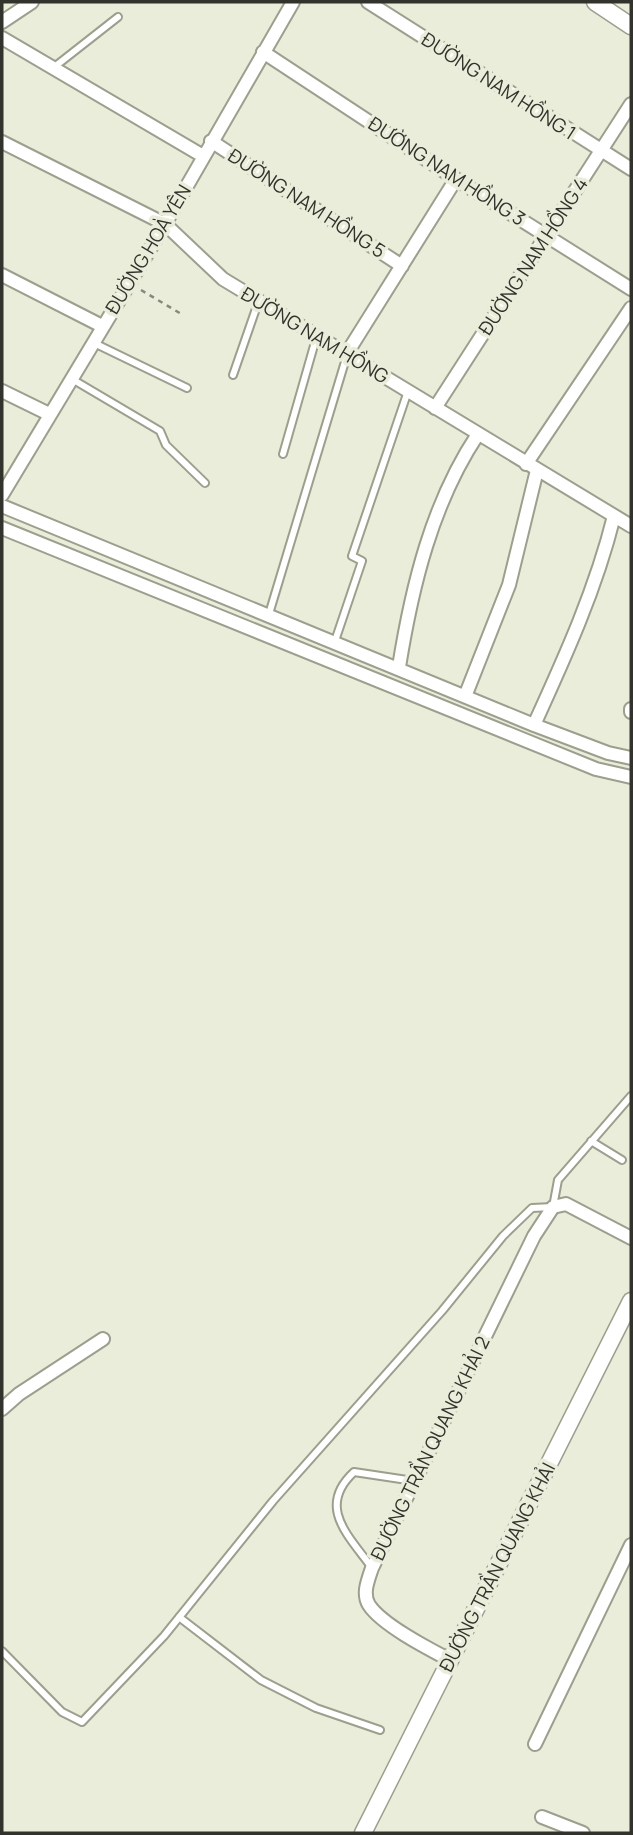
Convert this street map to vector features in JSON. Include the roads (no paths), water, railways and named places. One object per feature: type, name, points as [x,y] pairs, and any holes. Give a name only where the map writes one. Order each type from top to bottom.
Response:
[{"type":"main road","points":[[595,2],[631,26]]},
{"type":"main road","name":"ĐƯỜNG TRẦN QUANG KHẢI","points":[[363,1833],[631,1301]]},
{"type":"street","points":[[2,22],[32,2]]},
{"type":"street","name":"ĐƯỜNG HOÀ YÊN","points":[[2,495],[165,224],[293,2]]},
{"type":"street","name":"ĐƯỜNG NAM HỒNG 1","points":[[368,2],[631,169]]},
{"type":"street","points":[[2,38],[203,156]]},
{"type":"street","name":"ĐƯỜNG NAM HỒNG 3","points":[[263,52],[456,179],[631,289]]},
{"type":"street","name":"ĐƯỜNG NAM HỒNG 4","points":[[435,408],[631,104]]},
{"type":"street","name":"ĐƯỜNG NAM HỒNG 5","points":[[211,141],[402,265]]},
{"type":"street","name":"ĐƯỜNG NAM HỒNG","points":[[2,142],[165,224],[223,279],[631,526]]},
{"type":"street","points":[[347,354],[456,179]]},
{"type":"street","points":[[2,275],[102,327]]},
{"type":"street","points":[[466,695],[509,585],[532,467],[631,308]]},
{"type":"street","points":[[2,391],[49,414]]},
{"type":"street","points":[[399,667],[406,622],[431,531],[445,495],[478,434]]},
{"type":"street","points":[[2,506],[399,667],[534,725],[608,753],[631,758]]},
{"type":"street","points":[[534,725],[585,607],[614,516]]},
{"type":"street","points":[[2,528],[587,765],[631,777]]},
{"type":"street","points":[[553,1207],[566,1204],[631,1238]]},
{"type":"street","name":"ĐƯỜNG TRẦN QUANG KHẢI 2","points":[[450,1660],[384,1619],[369,1604],[365,1591],[372,1568],[414,1481],[534,1236],[553,1207]]},
{"type":"street","points":[[2,1409],[19,1394],[103,1339]]},
{"type":"street","points":[[535,1744],[631,1545]]},
{"type":"street","points":[[542,1816],[583,1833]]},
{"type":"lane","points":[[53,68],[118,17]]},
{"type":"lane","points":[[233,375],[258,300]]},
{"type":"lane","points":[[283,454],[317,335]]},
{"type":"lane","points":[[94,343],[187,388]]},
{"type":"lane","points":[[269,614],[347,354]]},
{"type":"lane","points":[[72,379],[160,430],[166,445],[205,483]]},
{"type":"lane","points":[[335,641],[362,561],[352,556],[408,391]]},
{"type":"lane","points":[[2,1651],[62,1712],[82,1721],[179,1617],[273,1502],[442,1311],[503,1236],[532,1208],[553,1207],[558,1180],[631,1096]]},
{"type":"lane","points":[[591,1141],[622,1160]]},
{"type":"lane","points":[[372,1568],[337,1517],[337,1494],[344,1480],[354,1472],[414,1481]]},
{"type":"lane","points":[[179,1617],[261,1680],[316,1708],[380,1730]]}]
